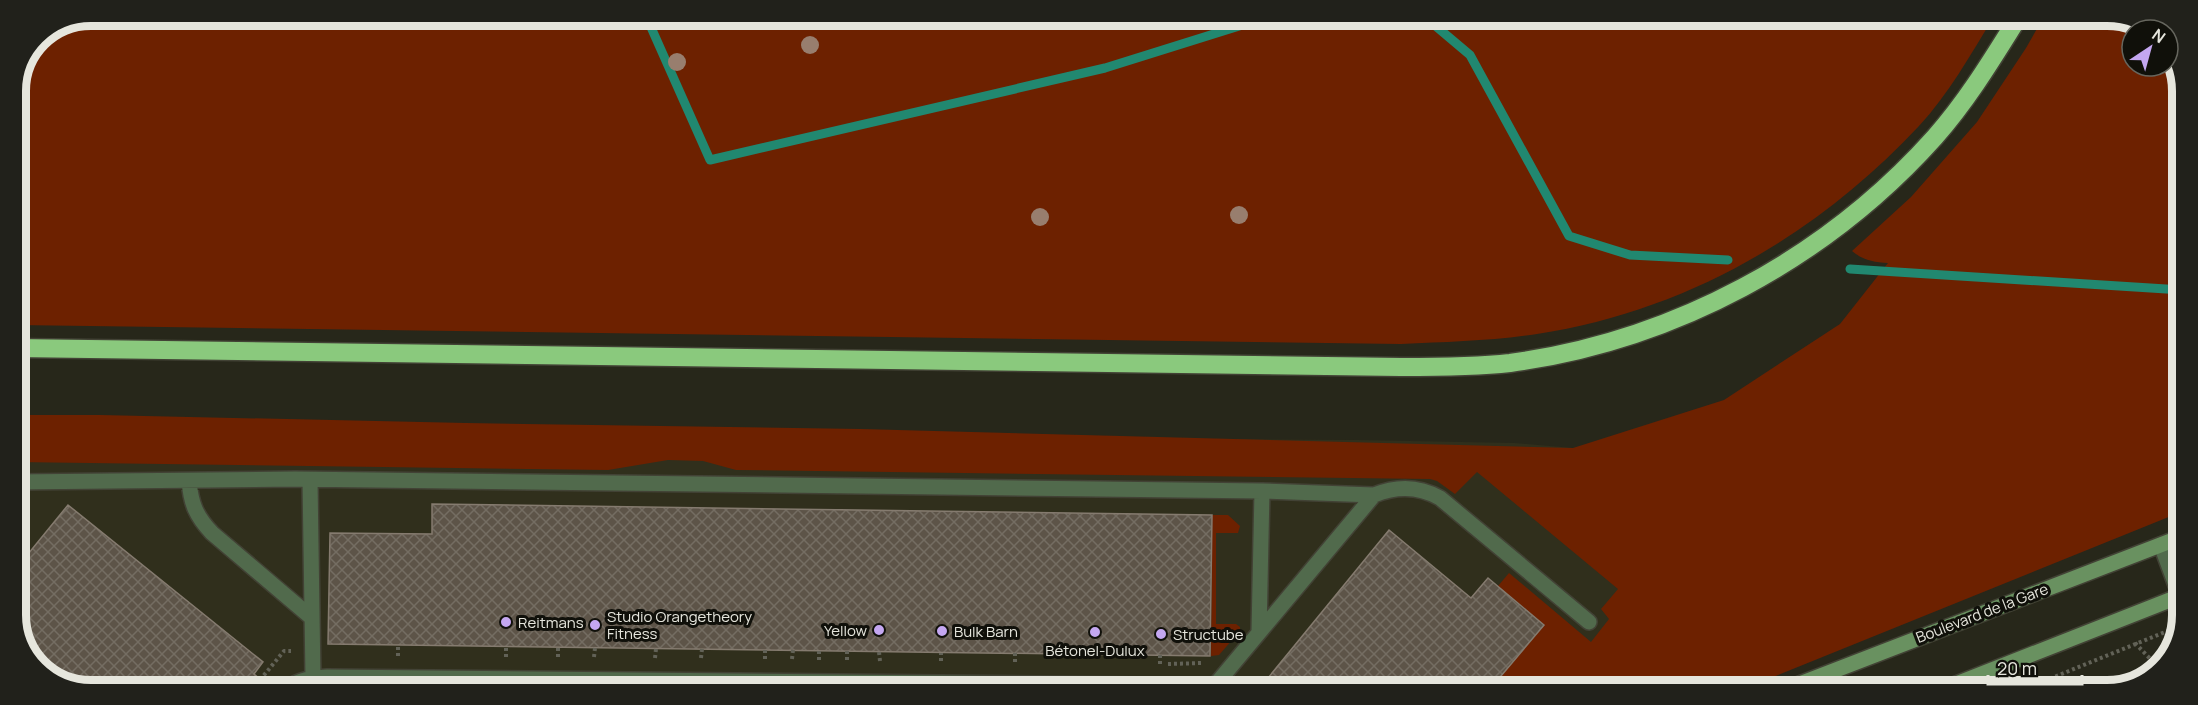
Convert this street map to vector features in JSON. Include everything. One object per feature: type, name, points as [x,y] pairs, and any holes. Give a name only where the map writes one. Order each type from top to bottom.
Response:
[{"type":"highway","points":[[26,348],[1401,368],[1464,367],[1511,363],[1606,342],[1642,331],[1728,296],[1768,275],[1808,249],[1850,218],[1896,177],[1936,136],[1989,64],[2013,26]]},
{"type":"main road","name":"Boulevard de la Gare","points":[[1810,680],[2172,540]]},
{"type":"main road","points":[[1966,680],[2172,599]]},
{"type":"street","points":[[310,480],[313,678]]},
{"type":"street","points":[[26,482],[310,480],[1262,491],[1374,495],[1388,489],[1420,489],[1440,498],[1589,622]]},
{"type":"street","points":[[189,481],[190,494],[199,519],[212,533],[312,618]]},
{"type":"street","points":[[1259,632],[1262,491]]},
{"type":"street","points":[[1219,680],[1374,495]]},
{"type":"street","points":[[2161,544],[2172,574]]},
{"type":"street","points":[[304,680],[313,678],[340,680]]},
{"type":"path","points":[[2048,680],[2170,630]]},
{"type":"path","points":[[2135,643],[2152,661]]},
{"type":"path","points":[[398,645],[398,657]]},
{"type":"path","points":[[506,647],[506,657]]},
{"type":"path","points":[[558,647],[558,657]]},
{"type":"path","points":[[594,658],[595,648]]},
{"type":"path","points":[[655,658],[656,649]]},
{"type":"path","points":[[701,659],[702,649]]},
{"type":"path","points":[[260,680],[284,651],[293,650]]},
{"type":"path","points":[[792,660],[793,650]]},
{"type":"path","points":[[1160,655],[1160,664]]},
{"type":"shaded area","points":[[91,26],[1988,26],[1940,101],[1879,166],[1837,202],[1792,234],[1745,263],[1696,287],[1645,307],[1592,323],[1503,338],[1401,344],[26,325],[27,78],[30,66],[45,45],[66,30]]},
{"type":"shaded area","points":[[2038,26],[2120,27],[2120,78],[2171,78],[2172,516],[1766,680],[1498,680],[1544,625],[1498,586],[1509,573],[1591,642],[1609,619],[1601,609],[1618,589],[1477,472],[1455,494],[1437,481],[1430,479],[736,470],[703,461],[668,460],[608,470],[26,462],[26,415],[861,429],[1573,448],[1724,400],[1840,324],[1888,263],[1869,260],[1852,251],[1911,197],[1977,122]]},
{"type":"shaded area","points":[[26,432],[1359,440],[1515,443],[1573,448],[1730,680],[91,680],[62,673],[45,660],[34,647],[27,627]]},
{"type":"shaded area","points":[[1212,515],[1228,515],[1240,526],[1238,533],[1216,533],[1216,624],[1236,624],[1240,627],[1240,631],[1219,655],[1211,656]]},
{"type":"building","points":[[432,504],[1212,515],[1210,656],[328,644],[330,533],[432,534]]},
{"type":"building","points":[[68,505],[263,662],[254,674],[261,680],[91,680],[62,673],[39,654],[29,635],[26,618],[26,557]]},
{"type":"building","points":[[1389,530],[1471,598],[1488,578],[1544,625],[1498,680],[1266,680]]},
{"type":"waterway","points":[[650,26],[710,160],[1105,68],[1239,26]]},
{"type":"waterway","points":[[1436,26],[1470,55],[1569,236],[1630,255],[1728,260]]},
{"type":"waterway","points":[[1850,269],[2172,289]]},
{"type":"place","name":"Reitmans","points":[[506,622]]},
{"type":"place","name":"Studio Orangetheory Fitness","points":[[595,625]]},
{"type":"place","name":"Yellow","points":[[879,630]]},
{"type":"place","name":"Bulk Barn","points":[[942,631]]},
{"type":"place","name":"Bétonel-Dulux","points":[[1095,632]]},
{"type":"place","name":"Structube","points":[[1161,634]]}]
